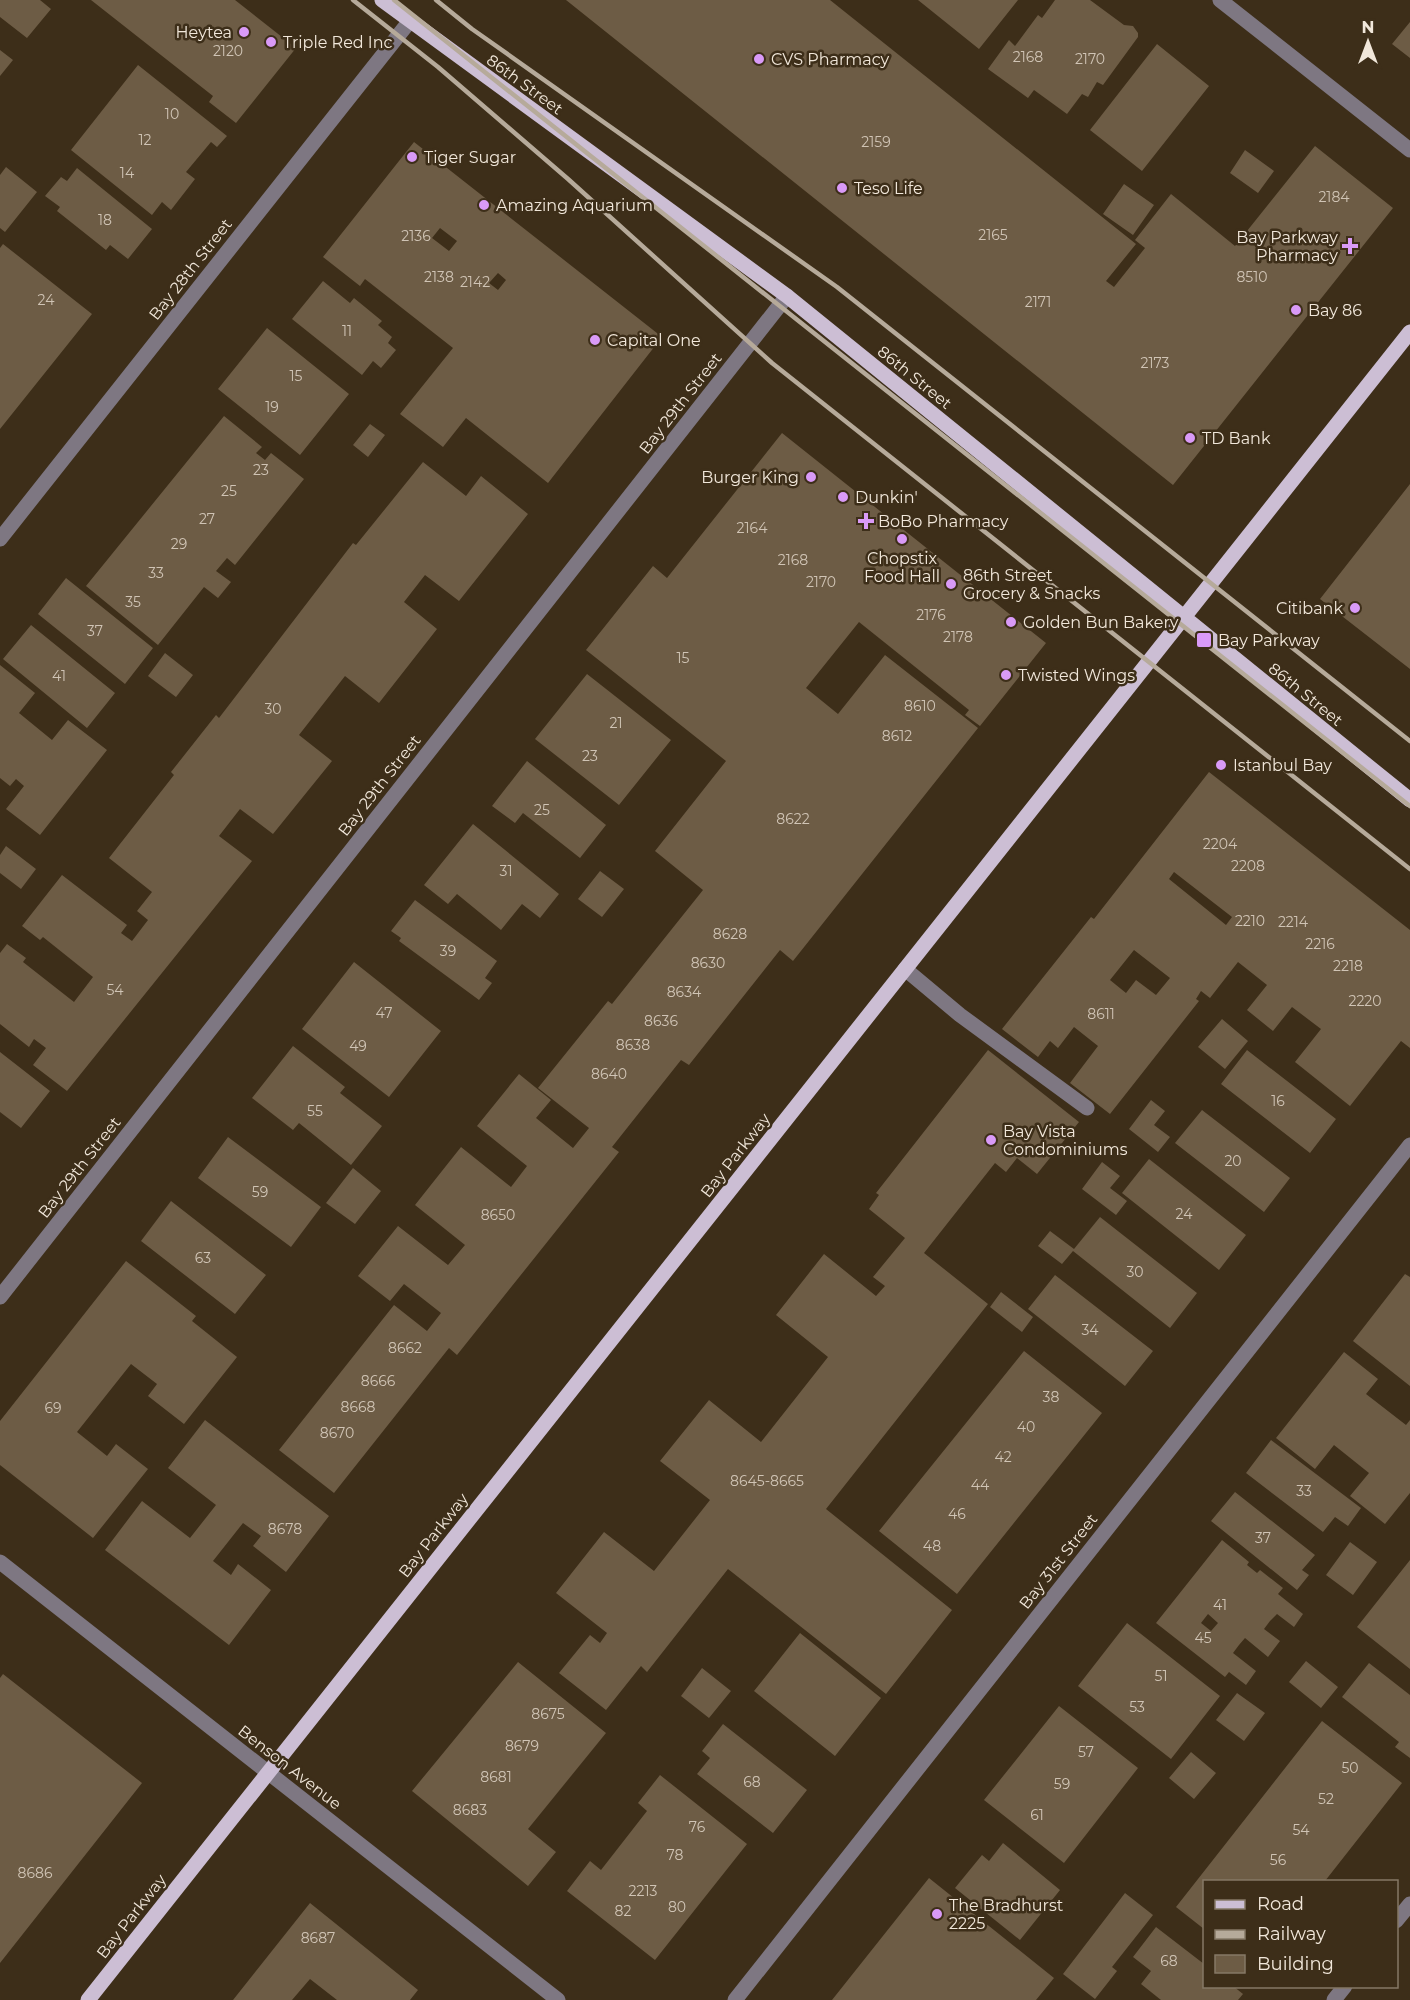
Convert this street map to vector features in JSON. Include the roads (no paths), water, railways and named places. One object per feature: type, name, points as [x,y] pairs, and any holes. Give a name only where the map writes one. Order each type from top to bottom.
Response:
[{"type":"main road","name":"86th Street","points":[[382,0],[787,296],[1410,800]]},
{"type":"main road","name":"Bay Parkway","points":[[88,2000],[1410,332]]},
{"type":"street","points":[[1220,0],[1410,150]]},
{"type":"street","name":"Bay 28th Street","points":[[0,539],[409,21]]},
{"type":"street","name":"Bay 29th Street","points":[[0,1297],[787,296]]},
{"type":"street","points":[[905,969],[960,1015],[1087,1108]]},
{"type":"street","name":"Bay 31st Street","points":[[735,2000],[1410,1144]]},
{"type":"street","name":"Benson Avenue","points":[[0,1562],[558,2000]]},
{"type":"street","points":[[1398,1919],[1410,1904]]},
{"type":"street","points":[[1334,2000],[1343,1988]]},
{"type":"railway","points":[[353,0],[438,67],[568,179],[772,363],[1410,869]]},
{"type":"railway","points":[[394,0],[1410,806]]},
{"type":"railway","points":[[436,0],[472,29],[837,287],[1410,741]]},
{"type":"place","name":"Heytea","points":[[244,32]]},
{"type":"place","name":"Triple Red Inc","points":[[271,42]]},
{"type":"place","name":"CVS Pharmacy","points":[[759,59]]},
{"type":"place","name":"Tiger Sugar","points":[[412,157]]},
{"type":"place","name":"Teso Life","points":[[842,188]]},
{"type":"place","name":"Amazing Aquarium","points":[[484,205]]},
{"type":"place","name":"Bay Parkway Pharmacy","points":[[1350,246]]},
{"type":"place","name":"Bay 86","points":[[1296,310]]},
{"type":"place","name":"Capital One","points":[[595,340]]},
{"type":"place","name":"TD Bank","points":[[1190,438]]},
{"type":"place","name":"Burger King","points":[[811,477]]},
{"type":"place","name":"Dunkin'","points":[[843,497]]},
{"type":"place","name":"BoBo Pharmacy","points":[[866,521]]},
{"type":"place","name":"Chopstix Food Hall","points":[[902,539]]},
{"type":"place","name":"86th Street Grocery & Snacks","points":[[951,584]]},
{"type":"place","name":"Citibank","points":[[1355,608]]},
{"type":"place","name":"Golden Bun Bakery","points":[[1011,622]]},
{"type":"place","name":"Bay Parkway","points":[[1204,640]]},
{"type":"place","name":"Twisted Wings","points":[[1006,675]]},
{"type":"place","name":"Istanbul Bay","points":[[1221,765]]},
{"type":"place","name":"Bay Vista Condominiums","points":[[991,1140]]},
{"type":"place","name":"The Bradhurst 2225","points":[[937,1914]]}]
